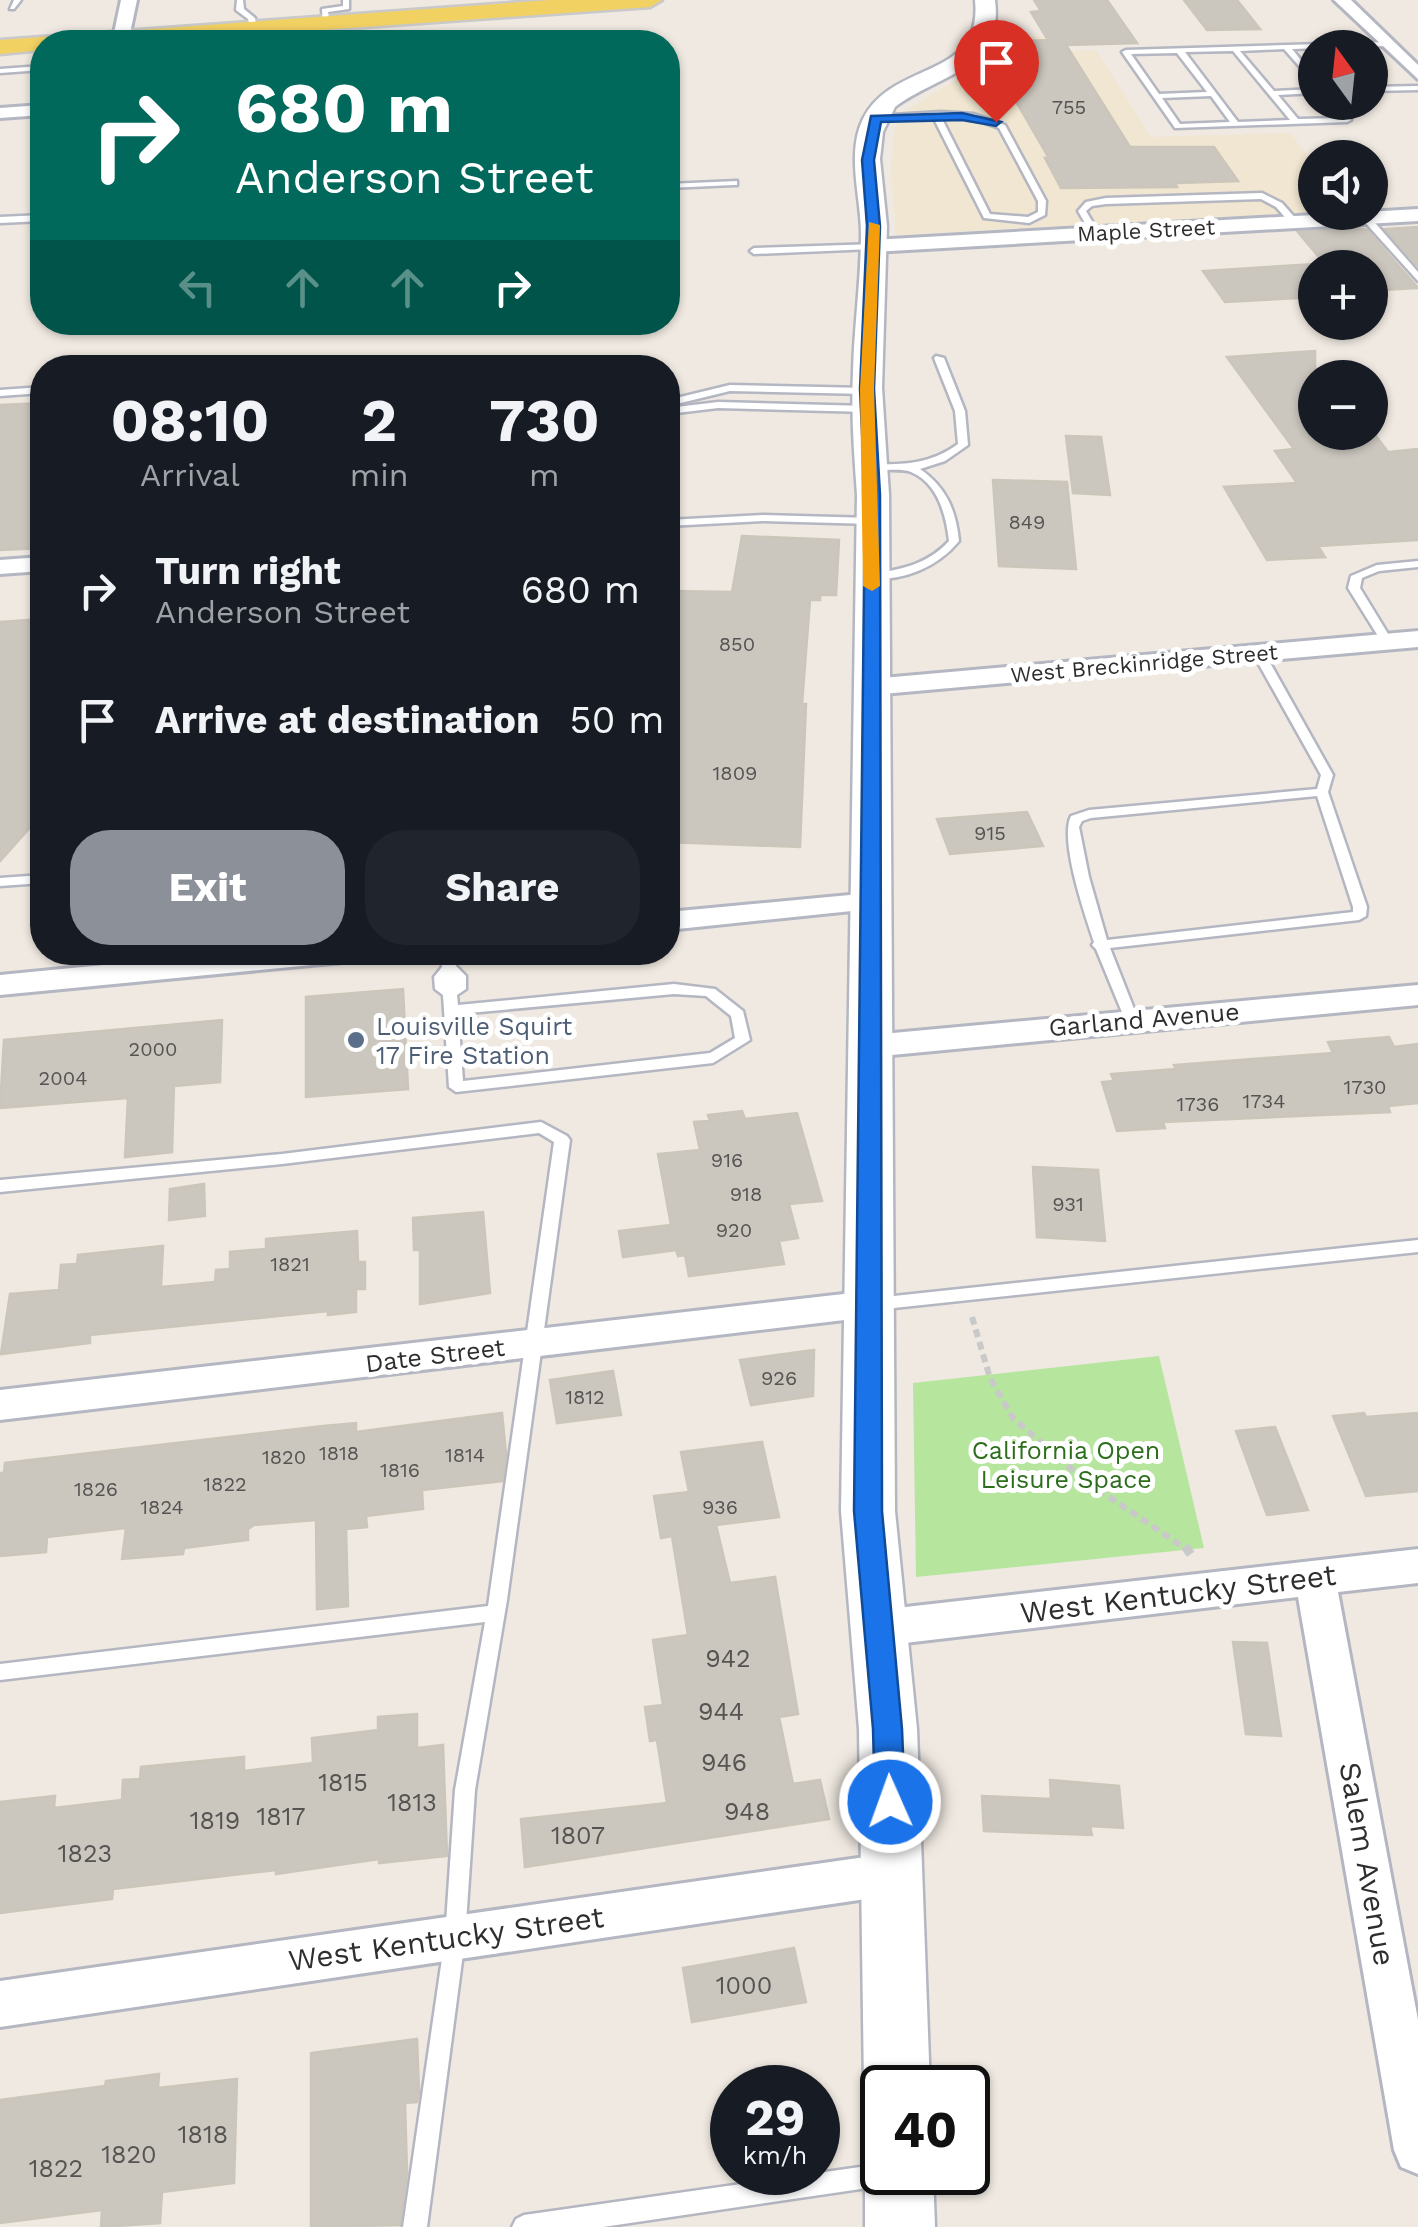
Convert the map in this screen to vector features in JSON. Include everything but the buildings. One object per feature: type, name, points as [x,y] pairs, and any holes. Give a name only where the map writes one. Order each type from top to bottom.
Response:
[{"type":"main road","points":[[296,30],[326,23],[650,0]]},
{"type":"main road","points":[[236,30],[262,30]]},
{"type":"main road","points":[[0,46],[30,45]]},
{"type":"street","points":[[120,30],[128,0]]},
{"type":"street","points":[[897,2065],[888,1729],[868,1511],[872,521],[867,400],[873,246],[868,160],[876,118],[900,94],[962,61],[978,46],[987,31],[985,0]]},
{"type":"street","points":[[1342,0],[1372,30]]},
{"type":"street","points":[[1388,46],[1418,74]]},
{"type":"street","points":[[0,113],[30,111]]},
{"type":"street","name":"Maple Street","points":[[1388,217],[1418,215]]},
{"type":"street","name":"Maple Street","points":[[873,246],[1298,222]]},
{"type":"street","points":[[0,567],[30,565]]},
{"type":"street","name":"West Breckinridge Street","points":[[871,687],[1418,639]]},
{"type":"street","points":[[680,920],[871,902]]},
{"type":"street","points":[[0,986],[171,965]]},
{"type":"street","name":"Garland Avenue","points":[[871,1046],[1418,995]]},
{"type":"street","name":"Date Street","points":[[0,1405],[870,1304]]},
{"type":"street","name":"West Kentucky Street","points":[[879,1628],[1418,1566]]},
{"type":"street","name":"Salem Avenue","points":[[1315,1578],[1418,2150]]},
{"type":"street","name":"West Kentucky Street","points":[[0,2004],[893,1874]]},
{"type":"street","points":[[899,2195],[900,2227]]},
{"type":"lane","points":[[240,0],[240,10],[251,18],[254,28]]},
{"type":"lane","points":[[326,23],[324,10],[346,8],[346,0]]},
{"type":"lane","points":[[1286,48],[1298,62]]},
{"type":"lane","points":[[1298,48],[1126,52],[1178,126],[1347,120]]},
{"type":"lane","points":[[1236,49],[1296,122]]},
{"type":"lane","points":[[1180,50],[1236,124]]},
{"type":"lane","points":[[0,71],[30,69]]},
{"type":"lane","points":[[1388,89],[1418,88]]},
{"type":"lane","points":[[1272,92],[1298,91]]},
{"type":"lane","points":[[1157,96],[1213,94]]},
{"type":"lane","points":[[876,118],[937,118],[984,119],[1002,127],[1042,201],[1042,212],[1029,220],[987,216],[937,118]]},
{"type":"lane","points":[[680,185],[734,183]]},
{"type":"lane","points":[[1095,233],[1082,211],[1089,204],[1106,201],[1262,196],[1279,205],[1294,222]]},
{"type":"lane","points":[[0,220],[30,219]]},
{"type":"lane","points":[[1376,230],[1418,278]]},
{"type":"lane","points":[[754,251],[873,246]]},
{"type":"lane","points":[[871,466],[914,469],[946,459],[963,445],[960,412],[939,358]]},
{"type":"lane","points":[[680,399],[730,388],[867,400]]},
{"type":"lane","points":[[0,393],[30,391]]},
{"type":"lane","points":[[680,410],[867,400]]},
{"type":"lane","points":[[872,577],[909,574],[944,553],[954,540],[952,509],[940,492],[914,469]]},
{"type":"lane","points":[[680,522],[763,518],[872,521]]},
{"type":"lane","points":[[1387,642],[1354,588],[1357,576],[1377,568],[1418,564]]},
{"type":"lane","points":[[1100,944],[1358,916],[1360,907],[1322,792],[1328,775],[1258,652]]},
{"type":"lane","points":[[1131,1020],[1100,944],[1080,880],[1073,826],[1076,819],[1089,814],[1322,792]]},
{"type":"lane","points":[[0,882],[30,879]]},
{"type":"lane","points":[[446,965],[441,977],[442,990],[450,993],[450,1010],[456,1087],[713,1058],[742,1040],[738,1014],[710,992],[674,989],[450,1010]]},
{"type":"lane","points":[[0,1186],[282,1160],[541,1127],[562,1140],[496,1613],[465,1790],[455,1938],[416,2227]]},
{"type":"lane","points":[[870,1304],[1418,1246]]},
{"type":"lane","points":[[0,1672],[496,1613]]},
{"type":"lane","points":[[524,2227],[860,2178]]},
{"type":"path","points":[[972,1317],[992,1381],[1020,1424],[1086,1482],[1184,1545],[1193,1558]]},
{"type":"shaded area","points":[[1009,36],[1060,37],[1069,51],[1096,50],[1151,137],[1290,133],[1298,143],[1298,213],[896,235],[891,167],[895,127],[908,109],[989,60]]},
{"type":"green space","name":"California Open Leisure Space","points":[[1159,1356],[1204,1548],[916,1577],[913,1383]]},
{"type":"slow traffic","points":[[872,586],[867,389],[873,225]]},
{"type":"place","name":"Louisville Squirt 17 Fire Station","points":[[356,1040]]},
{"type":"route","points":[[890,1802],[888,1729],[868,1511],[872,495],[867,389],[874,226],[868,160],[876,118],[962,116],[996,122]]}]
